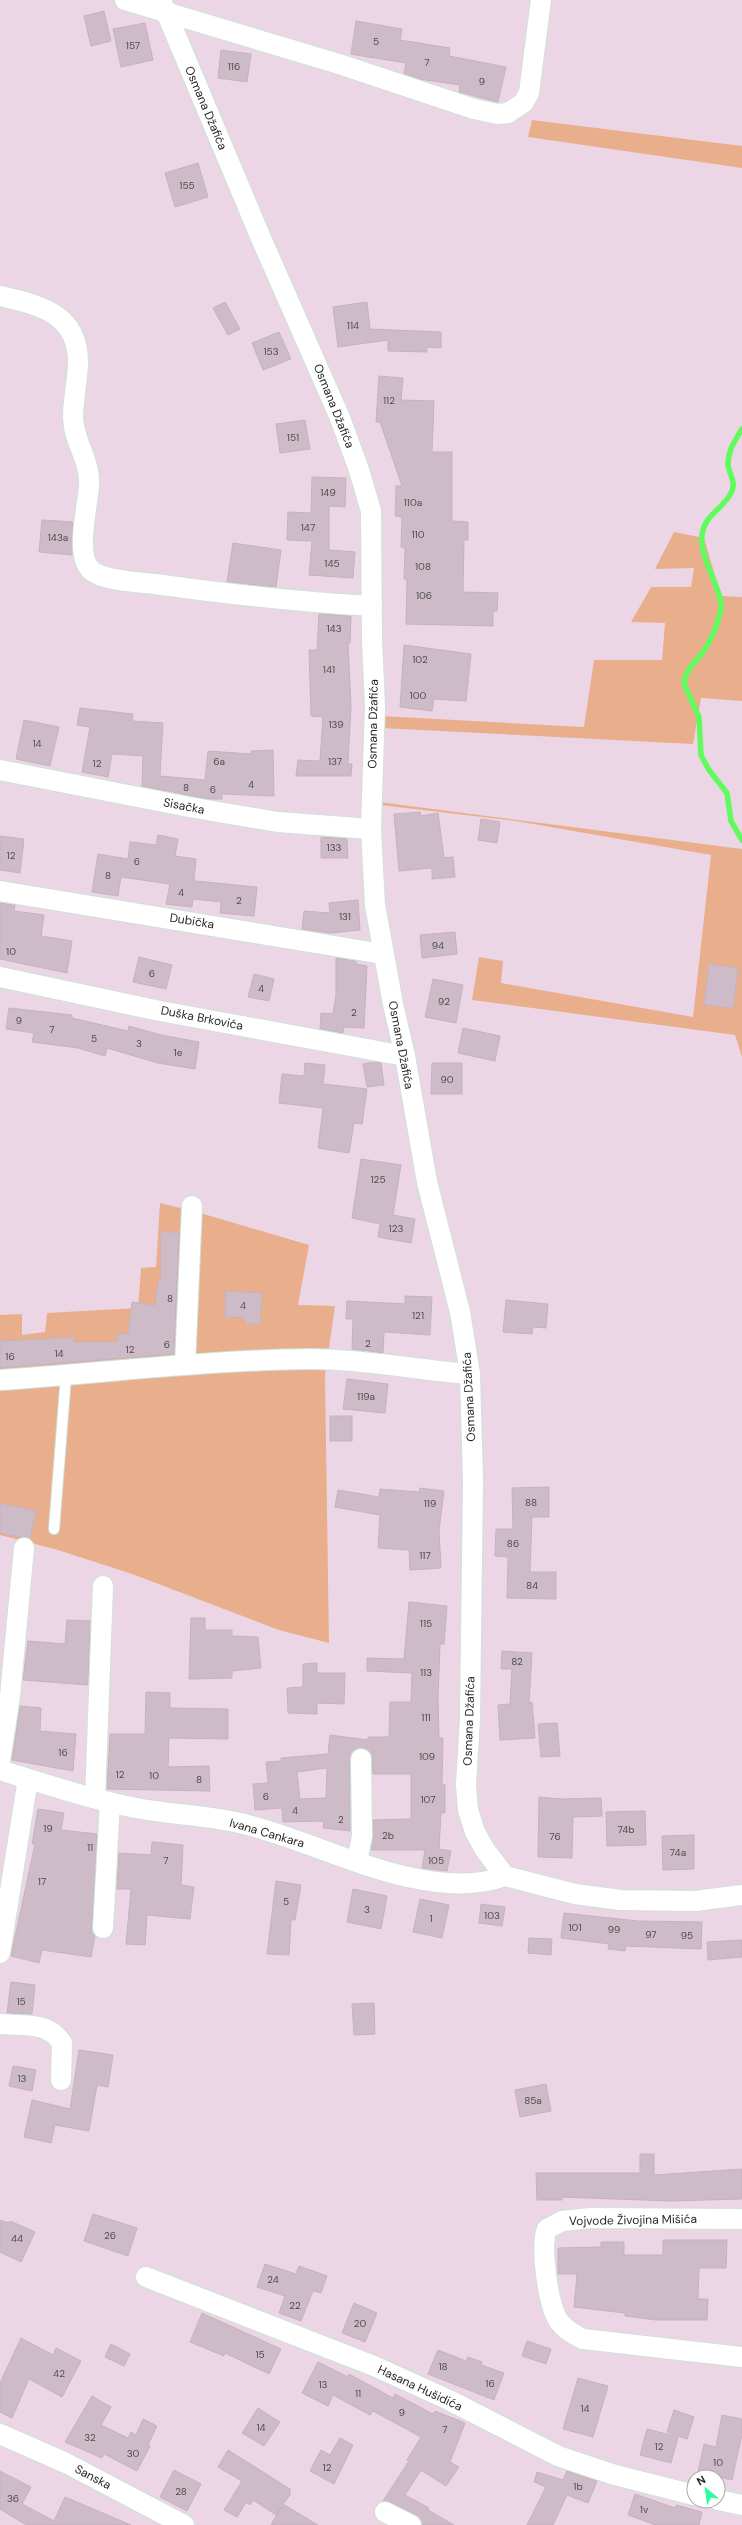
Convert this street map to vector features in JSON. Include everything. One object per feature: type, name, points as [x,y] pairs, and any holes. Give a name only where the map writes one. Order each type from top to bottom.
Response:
[{"type":"street","points":[[125,0],[164,5],[474,109],[498,114],[514,110],[523,103],[529,93],[541,0]]},
{"type":"street","name":"Osmana Džafića","points":[[164,5],[260,236],[340,418],[359,470],[371,511],[375,706],[371,829],[375,905],[383,954],[405,1056],[426,1182],[460,1312],[470,1374],[473,1480],[470,1718],[466,1785],[468,1810],[475,1832],[485,1850],[505,1876]]},
{"type":"street","points":[[0,296],[48,310],[62,319],[72,330],[78,362],[73,418],[76,434],[87,466],[90,483],[82,550],[84,562],[92,571],[102,576],[120,579],[245,596],[372,606]]},
{"type":"street","name":"Sisačka","points":[[0,770],[218,812],[278,822],[371,829]]},
{"type":"street","name":"Dubička","points":[[0,891],[383,954]]},
{"type":"street","name":"Duška Brkovića","points":[[0,977],[168,1012],[405,1056]]},
{"type":"street","points":[[185,1365],[192,1206]]},
{"type":"street","points":[[0,1380],[66,1376],[185,1365],[311,1359],[348,1361],[470,1374]]},
{"type":"street","points":[[0,1761],[10,1696],[24,1548]]},
{"type":"street","points":[[103,1928],[102,1800],[104,1586]]},
{"type":"street","points":[[357,1862],[362,1836],[361,1759]]},
{"type":"street","name":"Ivana Cankara","points":[[0,1770],[102,1800],[137,1808],[244,1824],[289,1837],[357,1862],[435,1881],[468,1884],[492,1881],[505,1876]]},
{"type":"street","points":[[0,1953],[28,1779]]},
{"type":"street","points":[[505,1876],[575,1894],[621,1900],[695,1901],[742,1895]]},
{"type":"street","points":[[0,2024],[43,2027],[54,2033],[62,2043],[61,2080]]},
{"type":"street","name":"Vojvode Živojina Mišića","points":[[742,2219],[590,2218],[562,2221],[547,2229],[543,2247],[552,2308],[558,2320],[568,2331],[583,2338],[742,2357]]},
{"type":"street","name":"Hasana Hušidića","points":[[146,2277],[374,2366],[449,2400],[558,2456],[615,2475],[686,2493]]},
{"type":"street","name":"Sanska","points":[[0,2434],[66,2463],[183,2525]]},
{"type":"street","points":[[726,2502],[742,2505]]},
{"type":"street","points":[[385,2512],[411,2525]]},
{"type":"lane","points":[[54,1529],[66,1376]]},
{"type":"shaded area","points":[[532,120],[742,146],[742,168],[528,137]]},
{"type":"shaded area","points":[[674,532],[704,538],[721,596],[742,597],[742,701],[701,698],[693,744],[381,728],[381,716],[584,727],[594,660],[662,660],[665,623],[631,622],[651,587],[691,587],[694,568],[655,569]]},
{"type":"shaded area","points":[[379,802],[742,849],[742,1057],[735,1035],[472,1000],[479,957],[503,961],[501,983],[693,1017],[711,855],[516,821],[380,805]]},
{"type":"shaded area","points":[[160,1203],[197,1212],[309,1245],[298,1305],[335,1306],[325,1376],[329,1643],[279,1630],[135,1575],[58,1550],[0,1535],[0,1315],[22,1314],[22,1335],[45,1332],[47,1313],[138,1308],[141,1268],[156,1267]]},
{"type":"building","points":[[104,11],[111,41],[91,46],[84,16]]},
{"type":"building","points":[[356,21],[402,29],[400,40],[450,48],[449,56],[506,67],[498,102],[459,92],[460,85],[419,79],[404,74],[406,63],[351,54]]},
{"type":"building","points":[[145,23],[153,60],[121,67],[113,29]]},
{"type":"building","points":[[221,50],[251,54],[247,82],[218,78]]},
{"type":"building","points":[[198,163],[208,197],[175,207],[165,173]]},
{"type":"building","points":[[225,302],[240,329],[228,335],[213,308]]},
{"type":"building","points":[[367,302],[370,329],[441,332],[441,348],[427,347],[427,352],[388,351],[388,340],[338,347],[333,307]]},
{"type":"building","points":[[279,332],[291,359],[263,370],[252,343]]},
{"type":"building","points":[[379,376],[403,378],[401,400],[434,401],[432,452],[452,452],[452,521],[468,522],[468,540],[464,540],[463,592],[498,593],[497,611],[493,611],[493,626],[406,624],[407,579],[404,579],[405,548],[401,547],[402,517],[395,516],[396,486],[402,486],[380,422],[376,422]]},
{"type":"building","points":[[305,420],[310,449],[280,453],[276,424]]},
{"type":"building","points":[[312,477],[346,478],[345,507],[329,506],[329,550],[355,552],[353,578],[309,575],[312,541],[287,540],[288,512],[311,513]]},
{"type":"building","points":[[42,520],[73,522],[72,555],[39,552]]},
{"type":"building","points":[[233,543],[281,550],[276,587],[227,582]]},
{"type":"building","points":[[319,614],[351,616],[350,643],[348,643],[351,706],[348,764],[352,764],[351,776],[296,776],[298,760],[320,761],[323,717],[311,716],[309,650],[317,650]]},
{"type":"building","points":[[404,645],[471,654],[466,701],[434,699],[432,711],[400,707]]},
{"type":"building","points":[[80,708],[133,714],[132,721],[163,723],[160,776],[205,780],[208,751],[251,754],[251,751],[273,750],[274,796],[222,794],[222,799],[208,799],[142,786],[143,756],[112,754],[108,777],[82,772],[90,727],[77,725]]},
{"type":"building","points":[[24,720],[59,727],[50,766],[16,759]]},
{"type":"building","points":[[420,812],[421,816],[438,813],[444,858],[453,857],[455,877],[432,879],[432,868],[399,871],[394,814]]},
{"type":"building","points":[[481,819],[500,822],[497,843],[478,840]]},
{"type":"building","points":[[158,835],[178,839],[175,856],[196,859],[194,879],[196,881],[257,887],[254,916],[220,913],[221,902],[193,899],[192,907],[166,904],[170,884],[121,877],[118,896],[92,892],[98,854],[128,859],[130,842],[156,845]]},
{"type":"building","points":[[0,836],[24,839],[20,873],[0,870]]},
{"type":"building","points":[[321,837],[347,839],[348,858],[321,858]]},
{"type":"building","points":[[358,900],[360,930],[331,933],[302,929],[304,911],[330,913],[329,903]]},
{"type":"building","points":[[0,903],[15,905],[14,911],[44,915],[41,936],[72,941],[67,973],[0,959]]},
{"type":"building","points":[[455,932],[457,954],[422,958],[420,935]]},
{"type":"building","points":[[139,957],[172,965],[166,989],[133,982]]},
{"type":"building","points":[[336,958],[356,961],[356,964],[367,966],[364,1028],[344,1027],[343,1033],[320,1029],[321,1013],[333,1014],[336,995]]},
{"type":"building","points":[[709,964],[738,968],[733,1008],[704,1005]]},
{"type":"building","points":[[254,974],[274,979],[269,1001],[248,997]]},
{"type":"building","points":[[433,979],[463,985],[456,1023],[425,1017]]},
{"type":"building","points":[[9,1008],[72,1015],[72,1018],[128,1031],[129,1026],[161,1035],[199,1042],[195,1069],[158,1063],[107,1048],[105,1056],[78,1048],[32,1042],[34,1033],[6,1029]]},
{"type":"building","points":[[463,1028],[500,1036],[495,1061],[458,1053]]},
{"type":"building","points":[[374,1062],[381,1063],[384,1085],[367,1087],[363,1064]]},
{"type":"building","points":[[305,1063],[325,1065],[323,1084],[367,1089],[362,1124],[354,1123],[349,1153],[318,1148],[323,1108],[279,1103],[282,1074],[304,1076]]},
{"type":"building","points":[[432,1063],[462,1063],[462,1094],[431,1094]]},
{"type":"building","points":[[361,1159],[401,1165],[393,1215],[415,1219],[411,1243],[378,1237],[380,1224],[352,1218]]},
{"type":"building","points":[[161,1232],[179,1232],[174,1354],[0,1368],[0,1341],[74,1337],[74,1342],[117,1342],[117,1334],[128,1334],[132,1302],[155,1305],[158,1281],[161,1281]]},
{"type":"building","points":[[226,1291],[262,1293],[260,1324],[246,1324],[244,1318],[225,1317]]},
{"type":"building","points":[[405,1296],[432,1297],[430,1335],[384,1332],[383,1353],[352,1349],[353,1319],[346,1319],[347,1301],[405,1304]]},
{"type":"building","points":[[506,1300],[548,1304],[546,1328],[533,1327],[532,1334],[503,1332]]},
{"type":"building","points":[[347,1379],[388,1384],[385,1413],[343,1409]]},
{"type":"building","points":[[330,1416],[352,1416],[352,1441],[330,1441]]},
{"type":"building","points":[[549,1487],[549,1517],[532,1517],[530,1572],[556,1572],[556,1599],[507,1598],[508,1557],[495,1556],[496,1529],[513,1529],[512,1488]]},
{"type":"building","points":[[420,1488],[444,1491],[439,1530],[441,1568],[410,1570],[409,1550],[378,1548],[380,1515],[335,1507],[338,1490],[379,1497],[380,1489],[419,1492]]},
{"type":"building","points":[[0,1503],[36,1511],[30,1539],[0,1533]]},
{"type":"building","points":[[409,1602],[447,1606],[444,1644],[440,1644],[438,1698],[439,1738],[443,1738],[442,1785],[445,1785],[445,1813],[441,1813],[439,1849],[451,1851],[447,1871],[422,1868],[425,1850],[371,1850],[373,1820],[411,1819],[411,1774],[373,1774],[372,1758],[366,1749],[355,1749],[350,1759],[350,1831],[323,1828],[324,1821],[283,1822],[282,1808],[255,1810],[253,1784],[268,1783],[266,1762],[281,1761],[281,1758],[328,1754],[330,1735],[368,1740],[368,1737],[389,1737],[390,1702],[411,1702],[412,1673],[367,1671],[367,1658],[404,1659]],"holes":[[[327,1768],[326,1798],[300,1799],[297,1772]]]},
{"type":"building","points":[[191,1618],[205,1618],[205,1630],[232,1630],[232,1636],[258,1637],[261,1668],[232,1671],[232,1678],[189,1679]]},
{"type":"building","points":[[67,1620],[90,1621],[88,1685],[23,1680],[28,1641],[65,1644]]},
{"type":"building","points":[[502,1651],[532,1653],[529,1703],[532,1702],[535,1738],[500,1740],[498,1705],[510,1704],[512,1669],[501,1669]]},
{"type":"building","points":[[317,1663],[317,1673],[345,1673],[344,1704],[317,1703],[317,1714],[288,1713],[287,1688],[303,1687],[303,1664]]},
{"type":"building","points":[[146,1692],[170,1693],[170,1708],[228,1709],[228,1739],[169,1738],[168,1767],[209,1766],[210,1791],[107,1789],[110,1734],[145,1734]]},
{"type":"building","points":[[20,1706],[41,1708],[40,1731],[76,1734],[73,1771],[12,1760]]},
{"type":"building","points":[[557,1723],[560,1756],[541,1757],[538,1724]]},
{"type":"building","points":[[539,1797],[562,1799],[601,1798],[602,1816],[573,1817],[572,1858],[538,1857]]},
{"type":"building","points":[[38,1809],[64,1813],[61,1830],[97,1834],[92,1927],[95,1936],[91,1957],[42,1950],[39,1963],[11,1956],[35,1844],[32,1844]]},
{"type":"building","points":[[645,1811],[646,1845],[607,1846],[606,1812]]},
{"type":"building","points":[[694,1835],[694,1869],[663,1870],[662,1836]]},
{"type":"building","points":[[152,1842],[183,1845],[181,1885],[194,1887],[190,1919],[147,1915],[145,1945],[126,1944],[131,1889],[117,1889],[119,1853],[151,1855]]},
{"type":"building","points":[[276,1881],[301,1885],[295,1920],[291,1920],[289,1955],[267,1954]]},
{"type":"building","points":[[353,1889],[387,1896],[381,1929],[347,1922]]},
{"type":"building","points":[[420,1899],[449,1905],[442,1938],[413,1932]]},
{"type":"building","points":[[481,1904],[505,1907],[502,1926],[479,1923]]},
{"type":"building","points":[[564,1913],[638,1921],[702,1922],[701,1949],[626,1946],[625,1951],[608,1949],[609,1944],[561,1938]]},
{"type":"building","points":[[529,1938],[552,1939],[551,1955],[528,1953]]},
{"type":"building","points":[[742,1940],[742,1957],[708,1960],[707,1942]]},
{"type":"building","points":[[11,1982],[35,1985],[32,2014],[7,2013]]},
{"type":"building","points":[[374,2003],[375,2034],[354,2035],[352,2004]]},
{"type":"building","points":[[79,2050],[113,2055],[108,2087],[97,2085],[89,2131],[55,2125],[51,2143],[24,2137],[32,2100],[70,2109]]},
{"type":"building","points":[[13,2066],[36,2070],[32,2091],[9,2086]]},
{"type":"building","points":[[546,2084],[551,2111],[520,2117],[515,2090]]},
{"type":"building","points":[[640,2154],[654,2154],[654,2175],[742,2169],[742,2199],[670,2201],[562,2197],[562,2200],[537,2200],[536,2173],[640,2173]]},
{"type":"building","points":[[93,2214],[137,2228],[128,2256],[84,2241]]},
{"type":"building","points":[[0,2220],[9,2223],[10,2221],[35,2232],[21,2262],[0,2252]]},
{"type":"building","points":[[663,2240],[727,2240],[726,2268],[699,2268],[698,2299],[708,2299],[707,2320],[656,2320],[625,2316],[625,2313],[574,2307],[577,2274],[558,2274],[558,2248],[601,2247],[601,2242],[624,2242],[624,2255],[663,2255]]},
{"type":"building","points":[[265,2264],[296,2274],[299,2266],[327,2276],[321,2293],[313,2291],[301,2321],[279,2313],[285,2296],[257,2287]]},
{"type":"building","points":[[354,2303],[377,2313],[365,2342],[342,2333]]},
{"type":"building","points":[[202,2313],[281,2349],[269,2374],[225,2353],[224,2356],[190,2342]]},
{"type":"building","points":[[21,2338],[53,2355],[56,2348],[81,2361],[62,2397],[29,2379],[12,2418],[0,2412],[0,2383]]},
{"type":"building","points":[[527,2341],[551,2349],[546,2364],[522,2356]]},
{"type":"building","points":[[111,2344],[130,2354],[124,2366],[105,2357]]},
{"type":"building","points":[[438,2350],[466,2361],[468,2357],[482,2362],[481,2365],[504,2373],[494,2400],[428,2374]]},
{"type":"building","points":[[318,2362],[348,2377],[349,2374],[393,2398],[395,2394],[433,2414],[435,2411],[465,2423],[450,2462],[459,2467],[446,2486],[421,2470],[405,2495],[429,2508],[428,2510],[454,2525],[422,2525],[416,2515],[390,2502],[383,2501],[409,2461],[407,2460],[421,2437],[373,2411],[370,2415],[333,2395],[328,2406],[302,2393]]},
{"type":"building","points":[[578,2378],[608,2386],[593,2437],[563,2429]]},
{"type":"building","points":[[92,2396],[111,2407],[101,2425],[128,2438],[131,2432],[136,2435],[143,2419],[157,2426],[148,2445],[150,2446],[137,2471],[104,2454],[102,2458],[65,2442]]},
{"type":"building","points":[[258,2408],[280,2422],[264,2446],[242,2433]]},
{"type":"building","points":[[674,2410],[694,2417],[687,2439],[667,2432]]},
{"type":"building","points":[[722,2415],[742,2419],[742,2434],[732,2480],[726,2479],[726,2469],[699,2469],[704,2444],[716,2447]]},
{"type":"building","points":[[647,2429],[678,2437],[671,2463],[640,2455]]},
{"type":"building","points":[[340,2438],[353,2445],[334,2484],[310,2471],[321,2450],[330,2455]]},
{"type":"building","points":[[228,2450],[290,2489],[290,2495],[283,2504],[318,2525],[271,2525],[281,2507],[276,2515],[253,2500],[250,2505],[246,2502],[237,2517],[224,2510],[242,2481],[218,2467]]},
{"type":"building","points":[[174,2470],[201,2484],[187,2511],[160,2497]]},
{"type":"building","points":[[0,2471],[31,2487],[22,2504],[54,2521],[65,2497],[131,2525],[26,2525],[0,2509]]},
{"type":"building","points":[[567,2471],[597,2481],[588,2503],[567,2495],[553,2525],[527,2525],[546,2487],[534,2482],[537,2472],[563,2480]]},
{"type":"building","points":[[635,2494],[675,2508],[676,2505],[686,2508],[686,2509],[702,2512],[699,2525],[656,2525],[628,2515]]},
{"type":"waterway","points":[[742,429],[732,446],[728,459],[733,484],[732,491],[723,504],[712,514],[704,526],[702,535],[702,545],[706,561],[720,596],[721,609],[717,624],[710,640],[705,649],[689,669],[684,684],[699,717],[701,755],[709,770],[727,793],[731,821],[742,840]]}]
